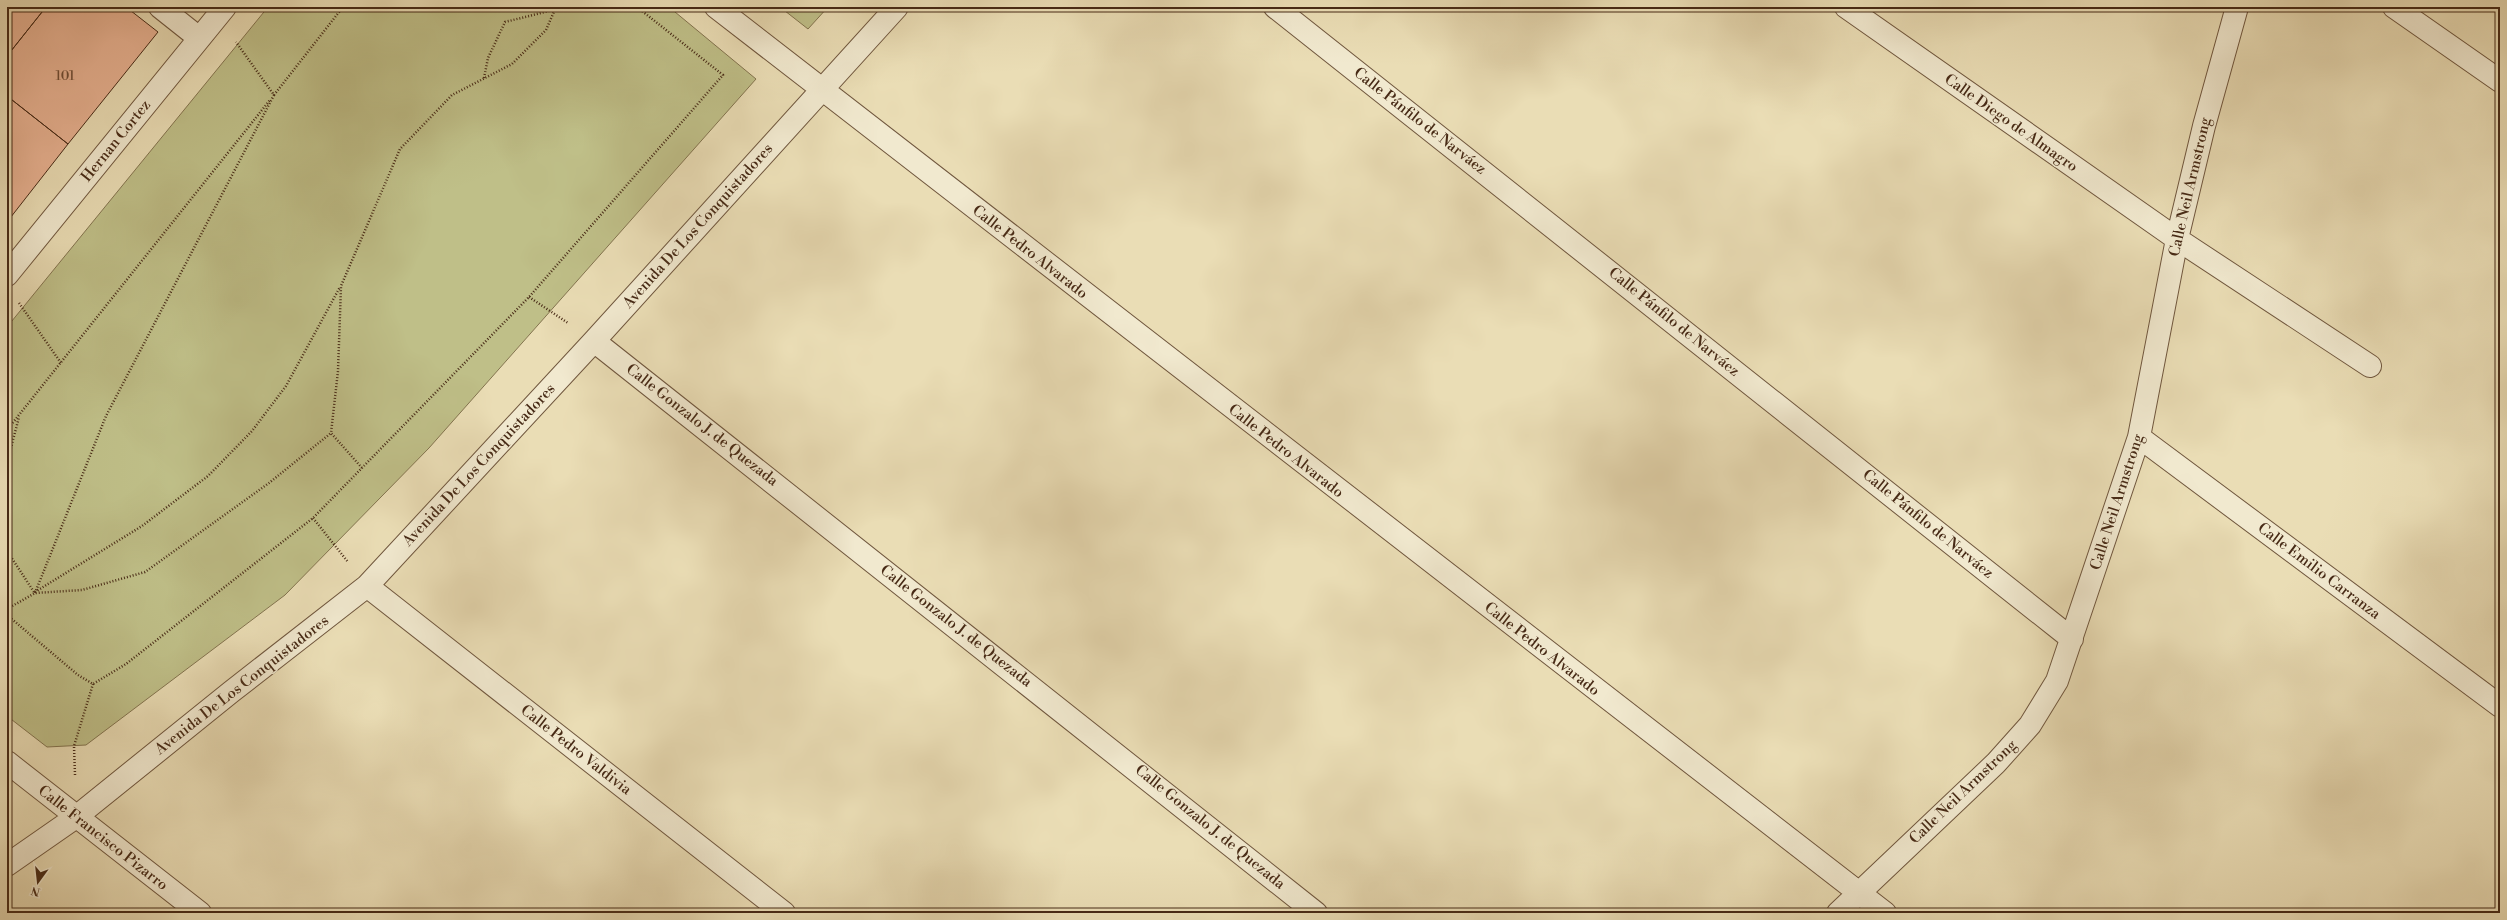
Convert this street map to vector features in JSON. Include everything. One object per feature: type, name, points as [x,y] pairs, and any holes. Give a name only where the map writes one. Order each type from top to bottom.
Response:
[{"type":"street","points":[[160,7],[199,38]]},
{"type":"street","name":"Calle Pedro Alvarado","points":[[716,7],[1857,893],[1885,913]]},
{"type":"street","name":"Avenida De Los Conquistadores","points":[[7,865],[76,817],[230,692],[367,586],[594,341],[897,7]]},
{"type":"street","name":"Calle Pánfilo de Narváez","points":[[1275,7],[2072,639]]},
{"type":"street","name":"Calle Diego de Almagro","points":[[1846,7],[2177,239],[2370,366]]},
{"type":"street","name":"Calle Neil Armstrong","points":[[1838,913],[1857,893],[1996,762],[2030,725],[2056,681],[2072,639],[2139,437],[2177,239],[2204,126],[2237,7]]},
{"type":"street","points":[[2394,7],[2500,81]]},
{"type":"street","name":"Hernan Cortez","points":[[7,275],[221,11]]},
{"type":"street","name":"Calle Gonzalo J. de Quezada","points":[[594,341],[1316,913]]},
{"type":"street","name":"Calle Emilio Carranza","points":[[2139,437],[2500,706]]},
{"type":"street","name":"Calle Pedro Valdivia","points":[[367,586],[784,913]]},
{"type":"street","name":"Calle Francisco Pizarro","points":[[7,762],[200,913]]},
{"type":"path","points":[[7,430],[343,7]]},
{"type":"path","points":[[76,817],[74,746],[93,684],[126,664],[313,518],[529,297],[723,75],[637,7]]},
{"type":"path","points":[[7,609],[142,526],[208,476],[252,431],[286,386],[341,286],[400,149],[452,96],[512,64],[546,30],[555,8]]},
{"type":"path","points":[[484,78],[488,58],[505,22],[555,8]]},
{"type":"path","points":[[221,11],[274,95]]},
{"type":"path","points":[[34,593],[106,416],[274,95]]},
{"type":"path","points":[[34,593],[82,590],[145,572],[269,483],[331,433],[338,372],[341,286]]},
{"type":"path","points":[[529,297],[594,341]]},
{"type":"path","points":[[16,299],[61,363]]},
{"type":"path","points":[[7,463],[20,414]]},
{"type":"path","points":[[331,433],[362,468]]},
{"type":"path","points":[[313,518],[367,586]]},
{"type":"path","points":[[7,551],[34,593]]},
{"type":"path","points":[[7,615],[78,675],[93,684]]},
{"type":"green space","points":[[268,7],[669,7],[756,79],[429,448],[285,595],[86,745],[47,747],[7,716],[7,327]]},
{"type":"green space","points":[[780,7],[828,7],[808,29]]},
{"type":"building","points":[[7,7],[46,7],[7,56]]},
{"type":"building","points":[[46,7],[126,7],[158,32],[68,144],[7,96],[7,56]]},
{"type":"building","points":[[7,96],[68,144],[7,222]]}]
